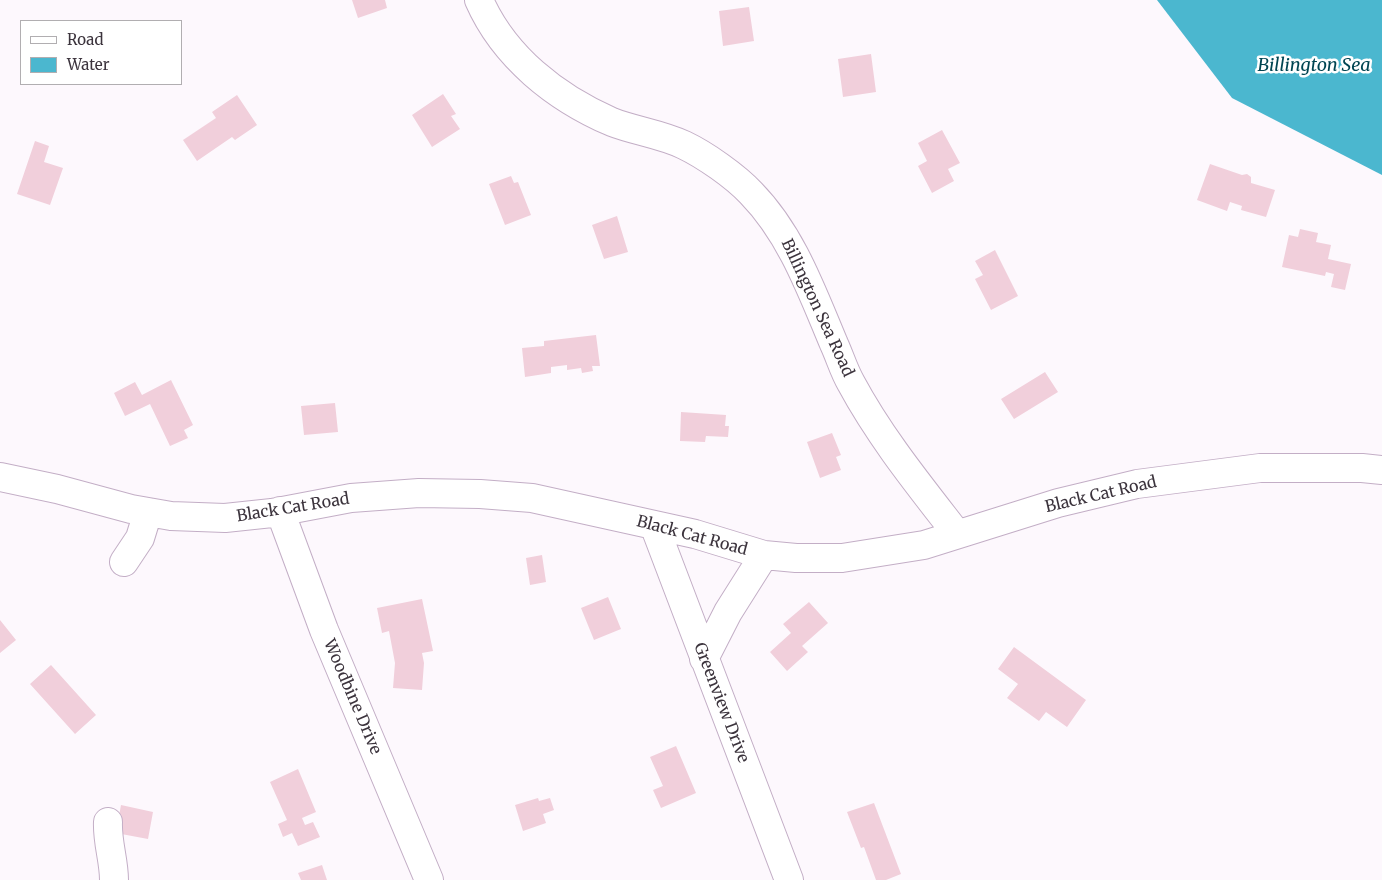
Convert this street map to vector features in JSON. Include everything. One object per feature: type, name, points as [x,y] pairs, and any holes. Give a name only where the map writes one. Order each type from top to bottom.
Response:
[{"type":"street","name":"Billington Sea Road","points":[[479,0],[487,18],[503,43],[532,72],[573,103],[614,122],[683,145],[713,162],[751,193],[780,228],[806,276],[850,382],[906,469],[957,534]]},
{"type":"street","name":"Black Cat Road","points":[[0,477],[131,509],[171,516],[225,518],[280,511],[351,498],[418,493],[480,494],[532,498],[695,534],[764,555],[796,558],[842,558],[924,545],[1058,503],[1136,484],[1260,468],[1362,468],[1382,470]]},
{"type":"street","name":"Woodbine Drive","points":[[280,511],[324,630],[429,880]]},
{"type":"street","points":[[124,562],[140,538],[148,512]]},
{"type":"street","name":"Greenview Drive","points":[[654,525],[789,880]]},
{"type":"street","points":[[704,659],[728,612],[764,555]]},
{"type":"street","points":[[108,822],[108,837],[114,861],[114,880]]},
{"type":"water","name":"Billington Sea","points":[[1157,0],[1382,0],[1382,175],[1232,98]]},
{"type":"building","points":[[352,0],[385,0],[387,8],[358,18]]},
{"type":"building","points":[[749,7],[754,41],[723,46],[719,11]]},
{"type":"building","points":[[871,54],[876,92],[843,97],[838,59]]},
{"type":"building","points":[[443,94],[456,114],[451,116],[460,129],[432,147],[412,115]]},
{"type":"building","points":[[237,95],[257,125],[235,140],[232,137],[197,161],[183,140],[216,118],[212,112]]},
{"type":"building","points":[[942,130],[960,163],[948,169],[954,181],[932,193],[918,166],[927,161],[918,143]]},
{"type":"building","points":[[35,141],[49,146],[44,162],[63,168],[50,205],[17,194]]},
{"type":"building","points":[[1210,164],[1242,175],[1247,174],[1251,177],[1251,183],[1275,190],[1266,217],[1241,210],[1242,206],[1230,202],[1227,211],[1197,200]]},
{"type":"building","points":[[511,176],[514,183],[518,182],[531,215],[505,225],[489,184]]},
{"type":"building","points":[[617,216],[628,252],[604,259],[592,225]]},
{"type":"building","points":[[1300,229],[1318,233],[1316,242],[1331,245],[1328,259],[1351,264],[1345,290],[1331,287],[1334,274],[1326,272],[1325,276],[1282,267],[1289,235],[1298,237]]},
{"type":"building","points":[[995,250],[1018,296],[991,310],[975,279],[983,275],[975,261]]},
{"type":"building","points":[[596,335],[600,366],[592,366],[593,371],[582,373],[581,368],[567,370],[567,365],[551,367],[551,373],[525,377],[522,348],[544,346],[544,341]]},
{"type":"building","points":[[1045,372],[1058,392],[1014,419],[1001,399]]},
{"type":"building","points":[[171,380],[193,425],[184,430],[188,438],[170,446],[150,404],[125,416],[114,393],[135,382],[142,395]]},
{"type":"building","points":[[335,403],[338,432],[304,435],[301,406]]},
{"type":"building","points":[[681,412],[726,415],[725,426],[729,426],[728,437],[706,436],[705,442],[680,441]]},
{"type":"building","points":[[832,433],[841,455],[836,457],[841,470],[820,478],[807,442]]},
{"type":"building","points":[[542,555],[546,582],[530,585],[526,558]]},
{"type":"building","points":[[608,597],[621,629],[594,640],[581,608]]},
{"type":"building","points":[[422,599],[433,651],[422,653],[424,663],[422,690],[393,688],[395,663],[389,631],[382,633],[377,608]]},
{"type":"building","points":[[809,602],[828,623],[802,646],[808,652],[787,671],[770,652],[791,633],[783,624]]},
{"type":"building","points":[[0,620],[16,640],[0,653]]},
{"type":"building","points":[[1014,647],[1086,700],[1067,727],[1046,712],[1039,721],[1007,698],[1018,684],[998,669]]},
{"type":"building","points":[[51,665],[96,715],[75,734],[30,684]]},
{"type":"building","points":[[676,746],[696,793],[661,808],[653,790],[663,786],[650,757]]},
{"type":"building","points":[[298,769],[316,812],[302,818],[305,825],[313,822],[320,837],[298,846],[292,833],[283,837],[278,824],[287,820],[270,782]]},
{"type":"building","points":[[538,798],[539,801],[550,798],[554,810],[543,814],[546,823],[523,831],[515,805]]},
{"type":"building","points":[[874,803],[901,874],[886,880],[876,880],[864,847],[861,848],[847,812]]},
{"type":"building","points":[[121,805],[153,812],[148,839],[116,833]]},
{"type":"building","points":[[322,865],[327,880],[301,880],[298,873]]}]
